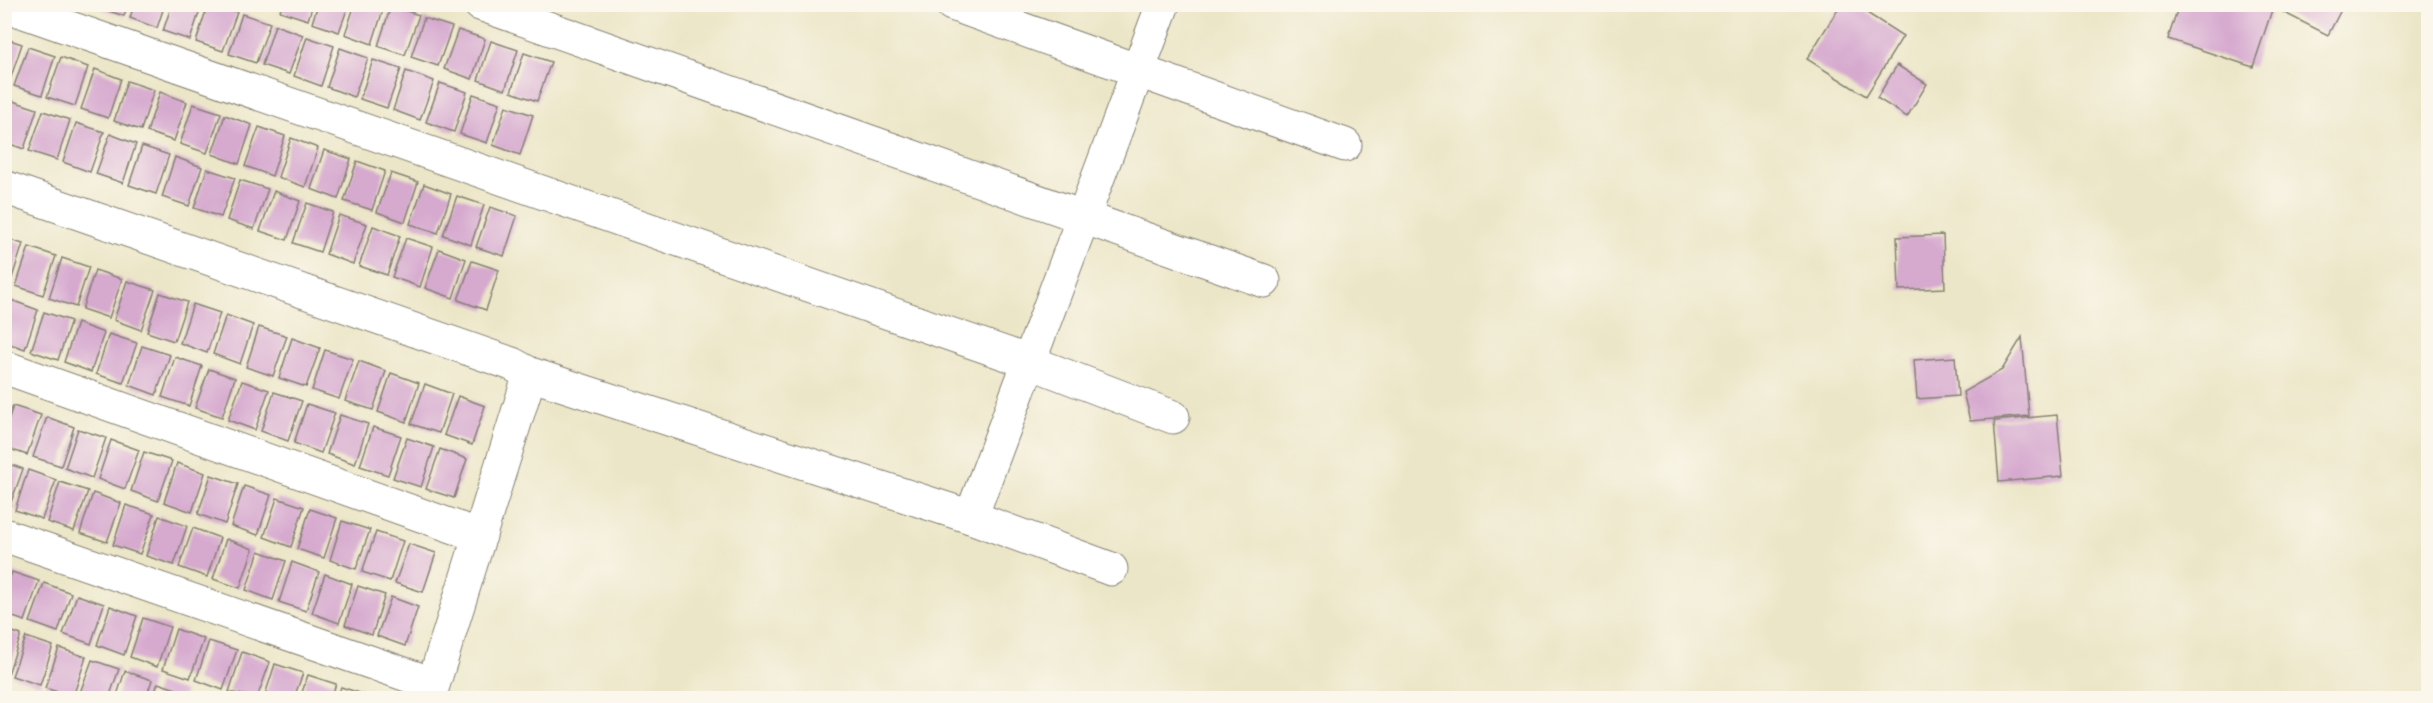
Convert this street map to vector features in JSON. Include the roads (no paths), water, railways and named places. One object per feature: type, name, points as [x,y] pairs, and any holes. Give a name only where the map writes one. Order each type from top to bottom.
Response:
[{"type":"street","points":[[480,4],[1264,281]]},
{"type":"street","points":[[952,4],[1345,145]]},
{"type":"street","points":[[970,517],[1163,4]]},
{"type":"street","points":[[4,5],[1027,361],[1173,417]]},
{"type":"street","points":[[4,187],[512,364],[530,374],[970,517],[1111,569]]},
{"type":"street","points":[[4,367],[480,536]]},
{"type":"street","points":[[4,535],[431,691],[530,374]]}]
